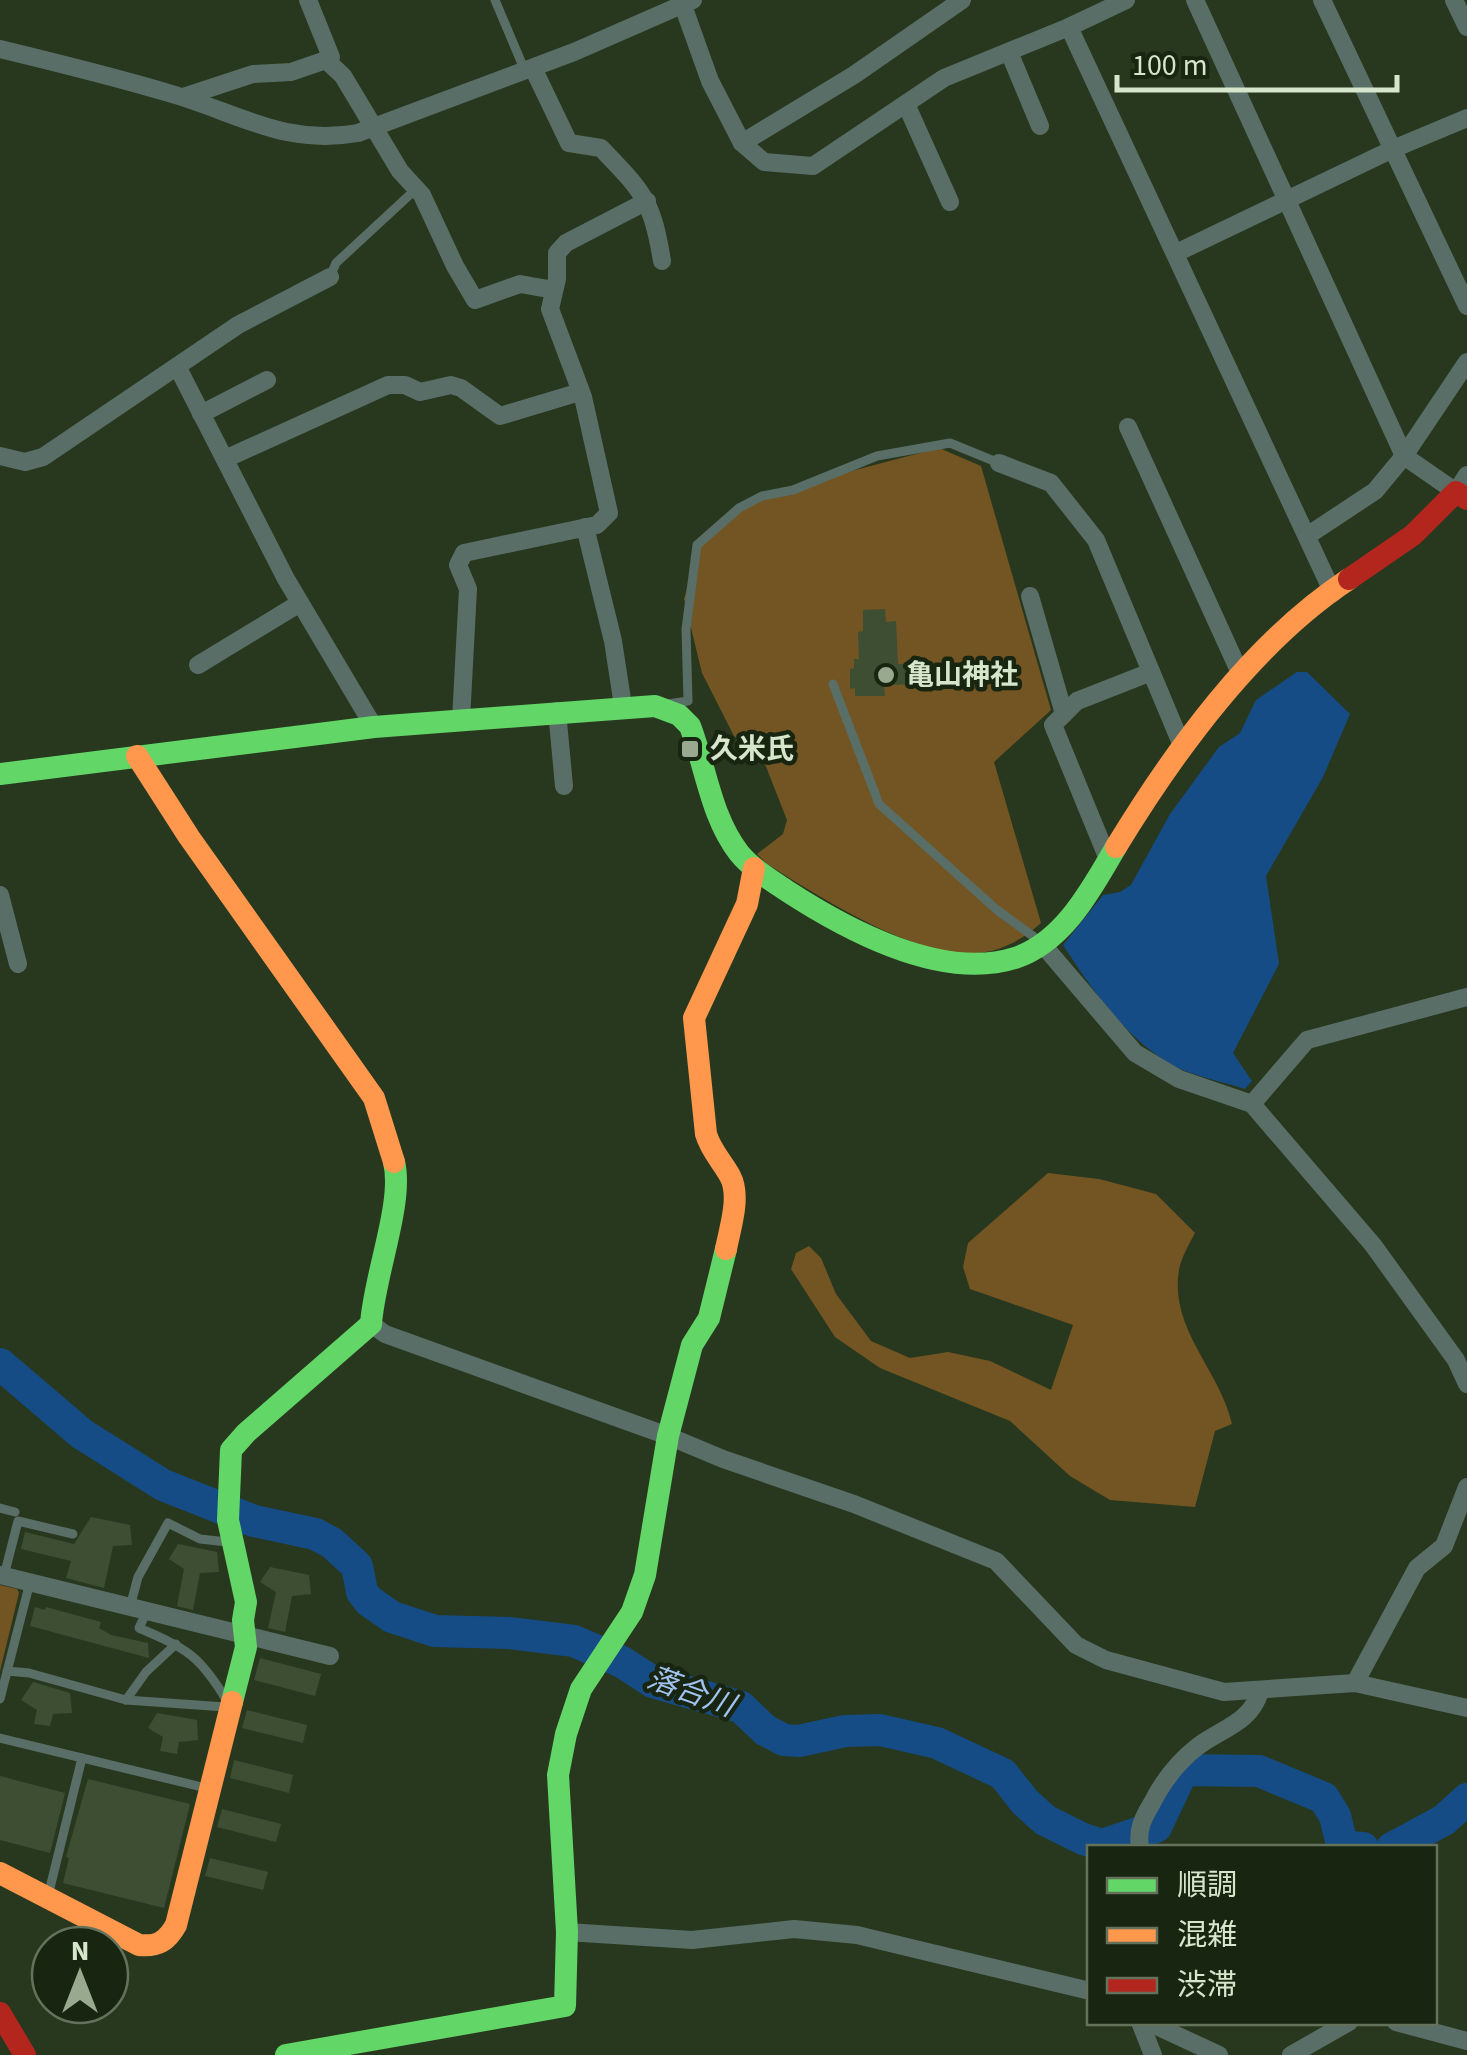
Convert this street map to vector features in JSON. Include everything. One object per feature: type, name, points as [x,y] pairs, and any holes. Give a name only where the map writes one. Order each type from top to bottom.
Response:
[{"type":"street","points":[[183,98],[253,74],[292,72],[326,60],[331,56],[308,0]]},
{"type":"street","points":[[742,143],[854,75],[962,0]]},
{"type":"street","points":[[0,49],[183,98],[282,133],[308,138],[338,137],[374,128],[529,70],[685,2],[710,81],[742,143],[764,162],[813,166],[944,78],[1126,0]]},
{"type":"street","points":[[0,774],[374,727],[656,706],[680,715],[690,726],[716,814],[740,856],[840,925],[943,960],[971,963],[1019,957],[1043,944],[1080,907],[1182,748],[1241,675],[1293,619],[1422,531],[1463,489],[1404,456],[1195,0]]},
{"type":"street","points":[[1322,0],[1467,306]]},
{"type":"street","points":[[1460,4],[1467,27]]},
{"type":"street","points":[[1069,27],[1333,593]]},
{"type":"street","points":[[1008,52],[1040,126]]},
{"type":"street","points":[[326,60],[343,76],[400,171],[416,189],[476,300],[520,284],[554,290]]},
{"type":"street","points":[[529,70],[569,143],[601,148],[648,201],[662,261]]},
{"type":"street","points":[[906,104],[950,202]]},
{"type":"street","points":[[1176,253],[1393,149],[1467,118]]},
{"type":"street","points":[[461,720],[468,589],[458,565],[464,553],[586,527],[609,513],[580,392],[550,308],[557,253],[566,244],[648,201]]},
{"type":"street","points":[[0,456],[25,462],[43,457],[238,326],[330,277]]},
{"type":"street","points":[[1307,536],[1376,491],[1467,362]]},
{"type":"street","points":[[178,368],[300,603],[374,727]]},
{"type":"street","points":[[201,414],[266,380]]},
{"type":"street","points":[[225,459],[388,385],[405,385],[420,392],[451,385],[462,388],[500,416],[580,392]]},
{"type":"street","points":[[1128,428],[1241,675]]},
{"type":"street","points":[[999,463],[1051,482],[1096,540],[1182,748]]},
{"type":"street","points":[[586,527],[604,601],[622,706]]},
{"type":"street","points":[[1030,596],[1064,714]]},
{"type":"street","points":[[198,665],[300,603]]},
{"type":"street","points":[[1108,859],[1053,724],[1077,701],[1151,672]]},
{"type":"street","points":[[557,711],[564,786]]},
{"type":"street","points":[[0,1872],[138,1945],[155,1947],[167,1941],[176,1925],[246,1648],[244,1584],[229,1521],[231,1450],[246,1432],[371,1324],[373,1293],[399,1181],[388,1134],[374,1098],[189,837],[137,756]]},
{"type":"street","points":[[286,2055],[565,2006],[567,1932],[558,1775],[571,1713],[581,1689],[632,1612],[644,1575],[668,1436],[692,1345],[709,1318],[734,1200],[733,1180],[710,1148],[706,1134],[694,1018],[747,904],[754,868]]},
{"type":"street","points":[[0,894],[18,964]]},
{"type":"street","points":[[1043,944],[1136,1053],[1179,1079],[1252,1104],[1373,1245],[1456,1360],[1467,1384]]},
{"type":"street","points":[[1252,1104],[1307,1040],[1467,997]]},
{"type":"street","points":[[371,1324],[385,1334],[668,1436],[723,1460],[854,1504],[996,1561],[1076,1645],[1106,1660],[1224,1692],[1355,1683],[1467,1708]]},
{"type":"street","points":[[1355,1683],[1417,1568],[1444,1546],[1467,1487]]},
{"type":"street","points":[[2,1576],[330,1656]]},
{"type":"street","points":[[1139,1838],[1177,1764],[1247,1717],[1256,1708],[1260,1691]]},
{"type":"street","points":[[567,1932],[692,1940],[794,1929],[824,1931],[857,1935],[1087,1991]]},
{"type":"street","points":[[0,2013],[26,2055]]},
{"type":"street","points":[[1141,2025],[1153,2055]]},
{"type":"street","points":[[1154,2025],[1219,2055]]},
{"type":"street","points":[[1292,2055],[1344,2025]]},
{"type":"street","points":[[1407,2025],[1467,2041]]},
{"type":"lane","points":[[494,0],[529,70]]},
{"type":"lane","points":[[330,277],[336,263],[416,189]]},
{"type":"lane","points":[[656,706],[688,700],[686,629],[697,545],[739,508],[762,496],[793,490],[876,456],[939,444],[950,443],[999,463]]},
{"type":"lane","points":[[833,684],[879,804],[997,910],[1043,944]]},
{"type":"lane","points":[[0,1508],[15,1512]]},
{"type":"lane","points":[[2,1576],[18,1521],[73,1534]]},
{"type":"lane","points":[[229,1521],[200,1539],[168,1523],[138,1577],[138,1609],[140,1628],[196,1656],[231,1708]]},
{"type":"lane","points":[[1,1693],[30,1582]]},
{"type":"lane","points":[[126,1700],[146,1672],[176,1644]]},
{"type":"lane","points":[[7,1671],[28,1673],[126,1700],[231,1708]]},
{"type":"lane","points":[[0,1738],[211,1789]]},
{"type":"lane","points":[[48,1897],[82,1758]]},
{"type":"shaded area","points":[[939,448],[981,466],[1051,710],[994,762],[1041,923],[1013,943],[979,953],[954,953],[898,937],[813,892],[757,854],[783,834],[787,820],[763,759],[734,736],[702,673],[684,599],[698,549],[735,514],[783,489]]},
{"type":"shaded area","points":[[1048,1173],[1099,1179],[1156,1194],[1195,1233],[1179,1270],[1181,1311],[1232,1424],[1215,1431],[1195,1507],[1110,1500],[1070,1476],[1010,1421],[880,1368],[835,1337],[791,1269],[796,1253],[809,1246],[821,1258],[836,1294],[871,1341],[910,1358],[948,1352],[990,1361],[1051,1390],[1073,1325],[970,1289],[963,1267],[968,1243]]},
{"type":"shaded area","points":[[0,1585],[19,1593],[0,1671]]},
{"type":"water","points":[[1297,672],[1307,672],[1350,714],[1323,777],[1266,876],[1279,964],[1233,1053],[1252,1081],[1245,1089],[1178,1068],[1143,1045],[1099,997],[1063,945],[1103,895],[1131,885],[1170,814],[1219,747],[1240,733],[1256,700]]},
{"type":"building","points":[[885,609],[886,622],[896,621],[898,664],[922,664],[922,684],[884,685],[885,696],[855,696],[855,688],[850,689],[850,669],[854,668],[854,659],[859,659],[858,632],[863,631],[863,610]]},
{"type":"building","points":[[91,1517],[130,1525],[132,1545],[113,1546],[104,1588],[66,1578],[71,1561],[21,1549],[25,1532],[74,1544]]},
{"type":"building","points":[[178,1544],[217,1552],[219,1572],[200,1573],[193,1610],[177,1606],[184,1569],[169,1559]]},
{"type":"building","points":[[270,1567],[309,1575],[311,1594],[292,1596],[285,1632],[268,1628],[276,1592],[260,1582]]},
{"type":"building","points":[[35,1607],[101,1622],[99,1628],[111,1635],[148,1643],[149,1658],[30,1626]]},
{"type":"building","points":[[260,1658],[321,1674],[315,1696],[254,1680]]},
{"type":"building","points":[[33,1682],[70,1693],[72,1713],[53,1714],[50,1726],[34,1724],[37,1710],[21,1700]]},
{"type":"building","points":[[247,1710],[307,1725],[303,1743],[242,1728]]},
{"type":"building","points":[[157,1713],[197,1720],[198,1740],[179,1742],[177,1754],[160,1751],[163,1737],[148,1728]]},
{"type":"building","points":[[234,1760],[293,1775],[289,1793],[230,1778]]},
{"type":"building","points":[[0,1776],[65,1793],[50,1853],[0,1840]]},
{"type":"building","points":[[88,1779],[190,1804],[164,1908],[63,1883],[69,1858],[66,1857]]},
{"type":"building","points":[[222,1809],[281,1824],[276,1842],[217,1827]]},
{"type":"building","points":[[210,1858],[268,1872],[263,1890],[205,1876]]},
{"type":"waterway","name":"落合川","points":[[0,1364],[82,1434],[163,1485],[254,1521],[315,1534],[332,1543],[357,1566],[362,1592],[369,1601],[392,1617],[435,1631],[509,1633],[574,1641],[622,1662],[653,1682],[741,1707],[765,1730],[784,1740],[880,1730],[937,1743],[1003,1774],[1045,1820],[1102,1845]]},
{"type":"waterway","name":"落合川","points":[[1102,1845],[1156,1827],[1183,1770],[1259,1771],[1324,1798],[1335,1816],[1341,1841],[1348,1845]]},
{"type":"waterway","name":"落合川","points":[[1398,1845],[1444,1820],[1467,1799]]},
{"type":"traffic: fast","points":[[0,774],[374,727],[655,706],[679,715],[690,726],[722,824],[750,864],[811,906],[866,935],[896,948],[957,963],[1015,958],[1048,940],[1075,912],[1116,847]]},
{"type":"traffic: fast","points":[[232,1702],[246,1647],[246,1602],[228,1520],[231,1450],[371,1324],[395,1197],[394,1162]]},
{"type":"traffic: fast","points":[[286,2055],[565,2006],[567,1932],[558,1775],[566,1734],[581,1689],[632,1612],[645,1575],[668,1436],[692,1345],[709,1318],[726,1249]]},
{"type":"traffic: slow","points":[[1116,847],[1164,773],[1219,700],[1280,634],[1349,579]]},
{"type":"traffic: slow","points":[[137,756],[189,837],[374,1098],[394,1162]]},
{"type":"traffic: slow","points":[[726,1249],[735,1193],[730,1176],[706,1134],[694,1018],[747,904],[754,868]]},
{"type":"traffic: slow","points":[[0,1873],[139,1945],[157,1944],[165,1939],[176,1925],[232,1702]]},
{"type":"traffic: jam","points":[[1349,579],[1413,535],[1456,492],[1467,499]]},
{"type":"traffic: jam","points":[[0,2013],[25,2055]]},
{"type":"place","name":"亀山神社","points":[[886,675]]},
{"type":"place","name":"久米氏","points":[[690,749]]}]
